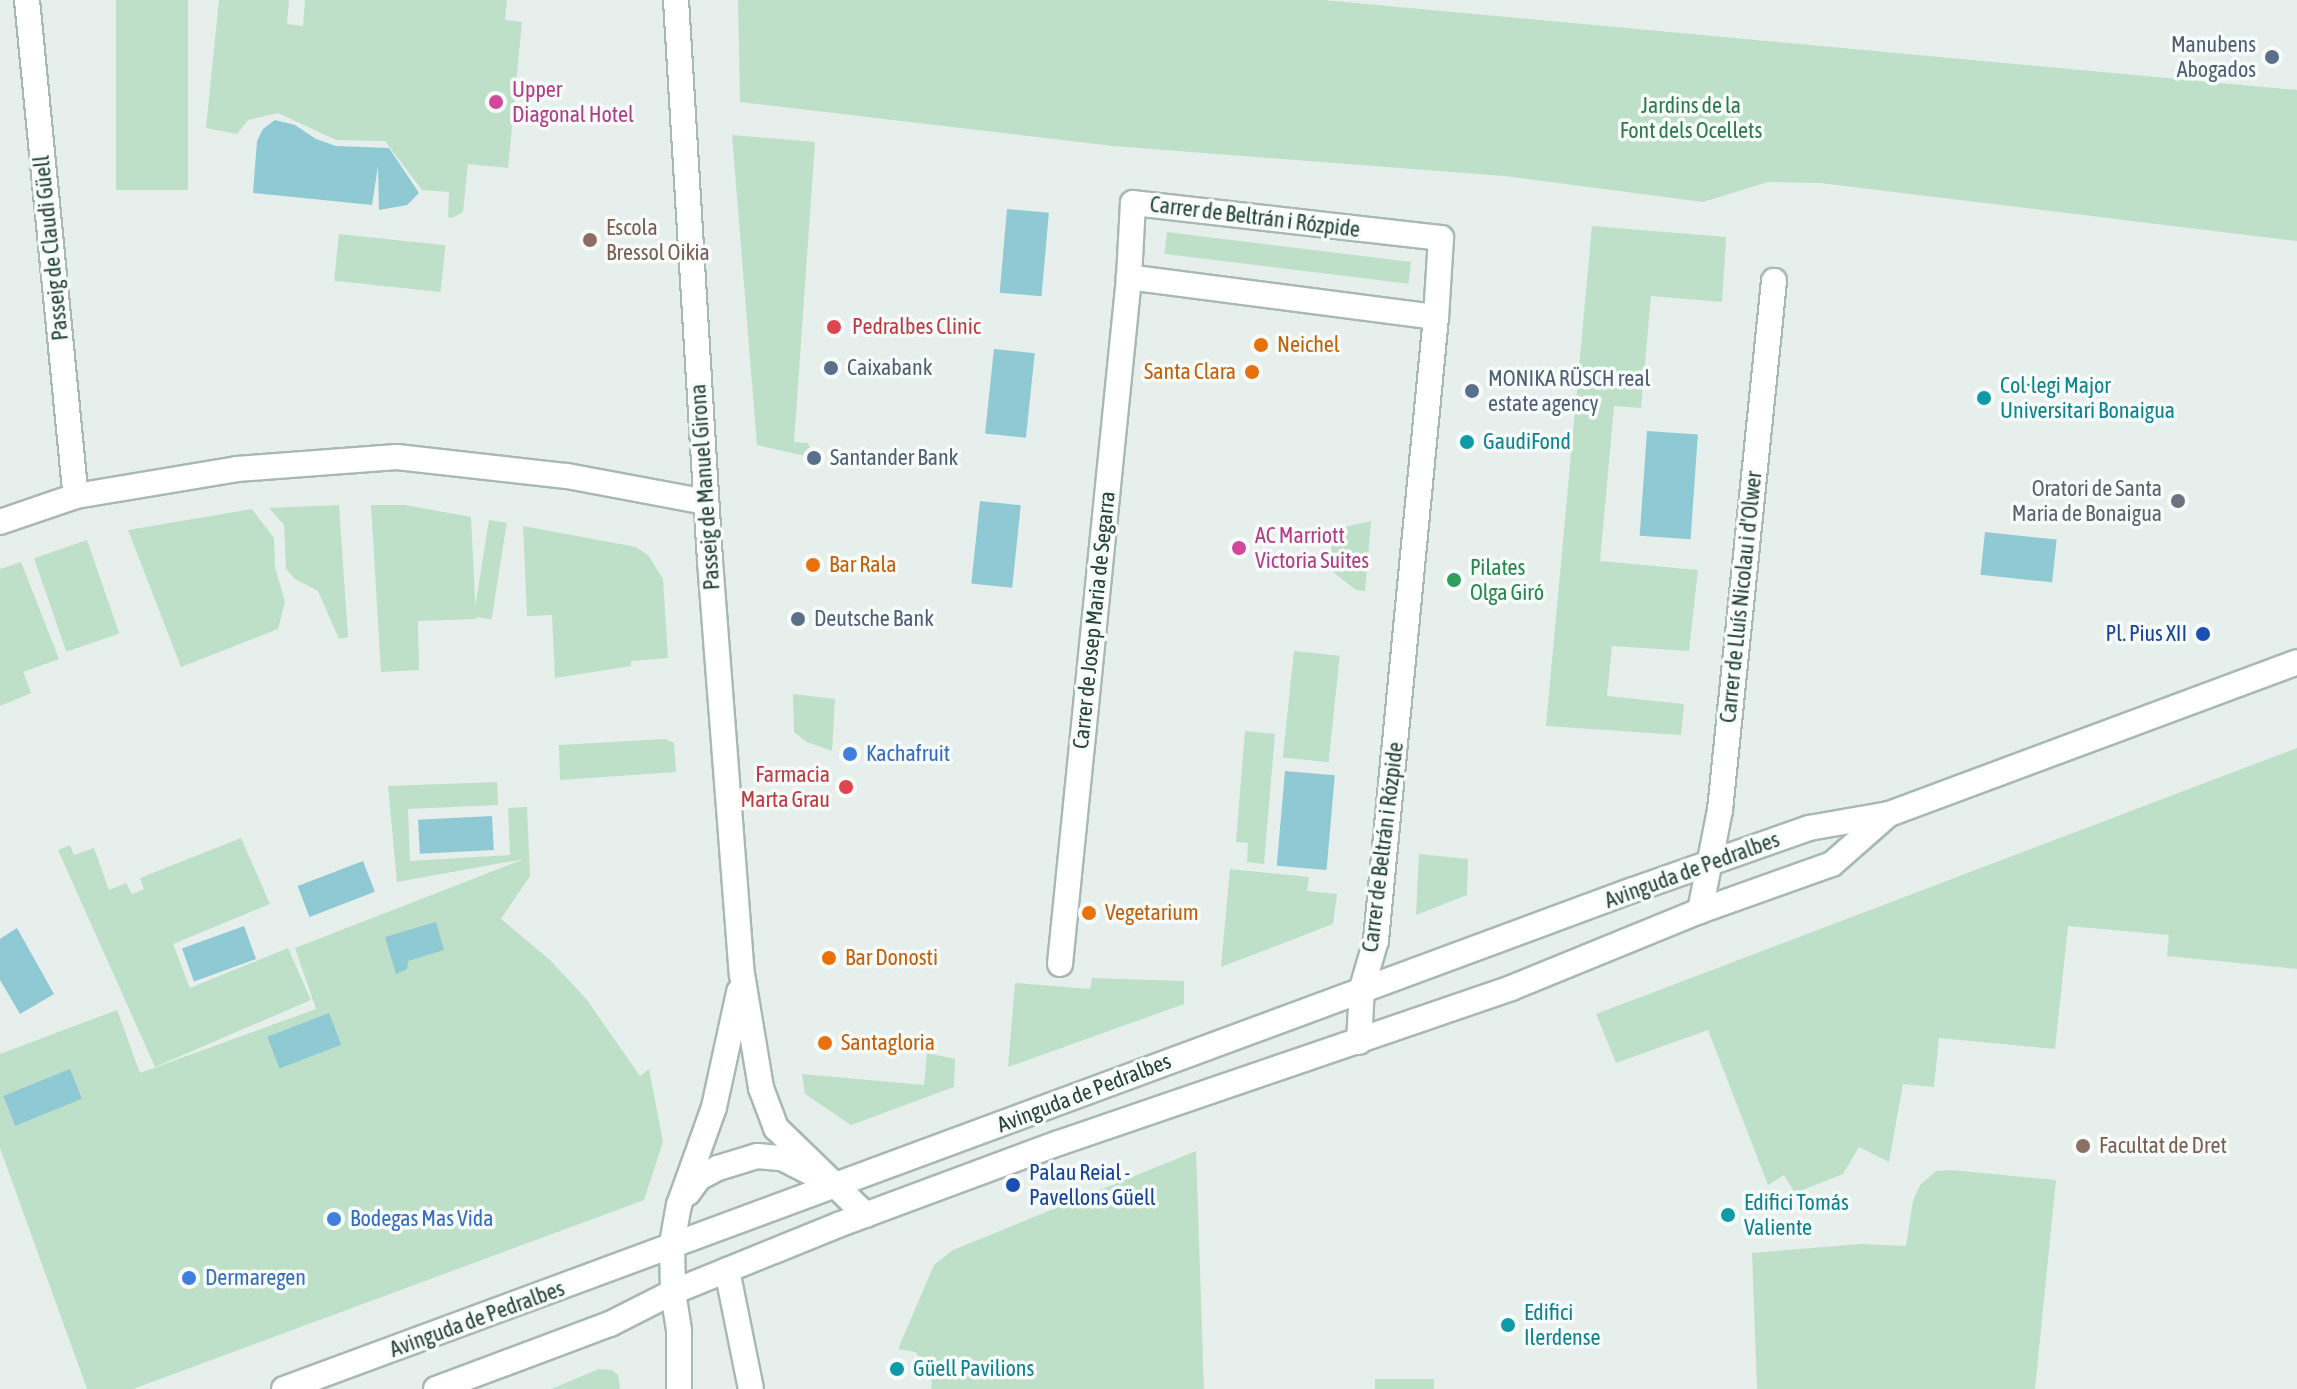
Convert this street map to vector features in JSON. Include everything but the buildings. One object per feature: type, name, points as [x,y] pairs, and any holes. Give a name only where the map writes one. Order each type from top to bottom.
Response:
[{"type":"street","name":"Passeig de Claudi Güell","points":[[27,0],[76,496]]},
{"type":"street","name":"Passeig de Manuel Girona","points":[[676,0],[706,502],[742,974]]},
{"type":"street","name":"Carrer de Beltrán i Rózpide","points":[[1129,277],[1133,203],[1441,238],[1376,940],[1362,988],[1359,1042]]},
{"type":"street","points":[[1129,277],[1436,317]]},
{"type":"street","name":"Carrer de Josep Maria de Segarra","points":[[1060,964],[1129,277]]},
{"type":"street","name":"Carrer de Lluís Nicolau i d'Olwer","points":[[1700,911],[1720,810],[1774,281]]},
{"type":"street","points":[[0,522],[76,496],[237,469],[397,457],[567,476],[706,502]]},
{"type":"street","name":"Avinguda de Pedralbes","points":[[284,1389],[576,1283],[672,1244],[1362,988],[1809,828],[1889,814],[2297,662]]},
{"type":"street","name":"Avinguda de Pedralbes","points":[[436,1389],[610,1324],[673,1292],[866,1215],[1059,1143],[1511,988],[1700,911],[1832,864],[1889,814]]},
{"type":"street","points":[[742,974],[761,1088],[776,1128],[866,1215]]},
{"type":"street","points":[[679,1389],[679,1331],[673,1292],[672,1244],[679,1205],[714,1107],[742,974]]},
{"type":"street","points":[[679,1205],[699,1178],[736,1160],[757,1156],[782,1158],[834,1186]]},
{"type":"street","points":[[727,1270],[751,1389]]},
{"type":"green space","points":[[116,0],[188,0],[188,190],[116,190]]},
{"type":"green space","points":[[219,0],[289,0],[287,24],[303,26],[305,0],[507,0],[505,20],[522,22],[508,168],[468,164],[463,212],[452,218],[448,217],[449,192],[422,190],[385,141],[336,140],[278,113],[248,120],[237,134],[206,128]]},
{"type":"green space","name":"Jardins de la Font dels Ocellets","points":[[738,0],[1323,0],[2297,90],[2297,241],[1820,183],[1768,182],[1703,202],[1504,176],[1113,146],[740,102]]},
{"type":"green space","points":[[732,135],[815,142],[794,442],[808,443],[814,458],[757,445]]},
{"type":"green space","points":[[1592,226],[1726,237],[1722,302],[1651,296],[1641,408],[1614,406],[1600,561],[1698,570],[1689,651],[1612,646],[1607,696],[1684,704],[1681,735],[1546,726]]},
{"type":"green space","points":[[1167,232],[1411,262],[1408,284],[1164,254]]},
{"type":"green space","points":[[339,234],[445,245],[441,292],[334,281]]},
{"type":"green space","points":[[339,505],[348,637],[339,639],[318,591],[295,579],[286,569],[284,525],[269,508]]},
{"type":"green space","points":[[371,505],[405,505],[471,517],[476,619],[418,621],[419,670],[381,672]]},
{"type":"green space","points":[[252,509],[274,538],[275,567],[285,602],[278,629],[181,667],[128,530]]},
{"type":"green space","points":[[489,520],[507,523],[491,620],[474,617]]},
{"type":"green space","points":[[1371,521],[1365,591],[1356,590],[1334,573],[1330,563],[1332,543],[1345,527]]},
{"type":"green space","points":[[523,526],[636,547],[648,555],[663,579],[668,658],[631,661],[631,666],[555,678],[552,615],[527,616]]},
{"type":"green space","points":[[87,540],[119,634],[66,652],[34,558]]},
{"type":"green space","points":[[21,562],[59,659],[23,672],[31,693],[0,706],[0,569]]},
{"type":"green space","points":[[1294,651],[1340,656],[1329,762],[1283,757]]},
{"type":"green space","points":[[793,694],[835,699],[832,751],[807,742],[794,732]]},
{"type":"green space","points":[[1245,731],[1275,734],[1264,864],[1247,862],[1248,843],[1236,842]]},
{"type":"green space","points":[[665,739],[674,743],[676,772],[560,780],[559,745]]},
{"type":"green space","points":[[2297,748],[2297,969],[2167,956],[2169,935],[2068,926],[2055,1049],[1939,1038],[1934,1087],[1903,1084],[1889,1162],[1859,1147],[1843,1174],[1795,1193],[1784,1175],[1768,1185],[1708,1030],[1616,1063],[1596,1014]]},
{"type":"green space","points":[[497,782],[498,805],[408,809],[410,861],[510,855],[508,808],[527,807],[530,876],[501,919],[550,960],[587,1000],[640,1076],[649,1069],[663,1142],[644,1200],[133,1389],[87,1389],[0,1148],[0,1054],[117,1010],[140,1073],[316,1009],[295,948],[524,859],[397,882],[388,786]]},
{"type":"green space","points":[[241,838],[270,904],[173,944],[190,988],[288,948],[311,1000],[155,1067],[58,850],[70,845],[74,855],[94,848],[109,890],[126,883],[132,894],[144,889],[140,878]]},
{"type":"green space","points":[[1419,854],[1468,859],[1467,895],[1416,915]]},
{"type":"green space","points":[[1230,869],[1309,877],[1307,891],[1337,894],[1333,924],[1221,967]]},
{"type":"green space","points":[[1092,978],[1184,981],[1184,1004],[1008,1067],[1015,983],[1090,989]]},
{"type":"green space","points":[[927,1053],[955,1059],[954,1087],[851,1125],[805,1094],[802,1074],[924,1085]]},
{"type":"green space","points":[[1196,1151],[1204,1389],[931,1389],[932,1383],[916,1352],[898,1349],[934,1265],[953,1250]]},
{"type":"green space","points":[[1936,1171],[2056,1180],[2035,1389],[1757,1389],[1752,1253],[1861,1244],[1906,1246],[1913,1201],[1920,1185]]},
{"type":"green space","points":[[599,1369],[612,1370],[618,1375],[620,1389],[551,1389]]},
{"type":"green space","points":[[1375,1379],[1434,1379],[1434,1389],[1375,1389]]},
{"type":"water","points":[[275,120],[295,125],[316,139],[336,146],[389,148],[419,193],[407,205],[379,210],[378,166],[372,205],[253,193],[257,141],[263,129]]},
{"type":"water","points":[[1007,209],[1049,213],[1042,296],[1000,293]]},
{"type":"water","points":[[994,349],[1035,353],[1026,438],[985,434]]},
{"type":"water","points":[[1647,431],[1698,435],[1691,539],[1640,536]]},
{"type":"water","points":[[980,501],[1021,505],[1012,588],[971,584]]},
{"type":"water","points":[[1985,532],[2057,540],[2052,582],[1981,575]]},
{"type":"water","points":[[1285,771],[1335,775],[1327,870],[1277,866]]},
{"type":"water","points":[[492,816],[494,850],[420,854],[418,820]]},
{"type":"water","points":[[363,861],[375,892],[309,917],[298,886]]},
{"type":"water","points":[[436,922],[444,950],[408,961],[407,969],[396,974],[385,937]]},
{"type":"water","points":[[244,926],[256,959],[194,981],[182,949]]},
{"type":"water","points":[[17,928],[54,994],[20,1014],[0,980],[0,939]]},
{"type":"water","points":[[329,1013],[341,1045],[280,1068],[267,1037]]},
{"type":"water","points":[[70,1069],[82,1099],[15,1126],[3,1096]]},
{"type":"place","name":"Manubens Abogados","points":[[2272,57]]},
{"type":"place","name":"Upper Diagonal Hotel","points":[[496,102]]},
{"type":"place","name":"Escola Bressol Oikia","points":[[590,240]]},
{"type":"place","name":"Pedralbes Clinic","points":[[834,327]]},
{"type":"place","name":"Neichel","points":[[1261,345]]},
{"type":"place","name":"Caixabank","points":[[831,368]]},
{"type":"place","name":"Santa Clara","points":[[1252,372]]},
{"type":"place","name":"MONIKA RÜSCH real estate agency","points":[[1472,391]]},
{"type":"place","name":"Col·legi Major Universitari Bonaigua","points":[[1984,398]]},
{"type":"place","name":"GaudiFond","points":[[1467,442]]},
{"type":"place","name":"Santander Bank","points":[[814,458]]},
{"type":"place","name":"Oratori de Santa Maria de Bonaigua","points":[[2178,501]]},
{"type":"place","name":"AC Marriott Victoria Suites","points":[[1239,548]]},
{"type":"place","name":"Bar Rala","points":[[813,565]]},
{"type":"place","name":"Pilates Olga Giró","points":[[1454,580]]},
{"type":"place","name":"Deutsche Bank","points":[[798,619]]},
{"type":"place","name":"Pl. Pius XII","points":[[2203,634]]},
{"type":"place","name":"Kachafruit","points":[[850,754]]},
{"type":"place","name":"Farmacia Marta Grau","points":[[846,787]]},
{"type":"place","name":"Vegetarium","points":[[1089,913]]},
{"type":"place","name":"Bar Donosti","points":[[829,958]]},
{"type":"place","name":"Santagloria","points":[[825,1043]]},
{"type":"place","name":"Facultat de Dret","points":[[2083,1146]]},
{"type":"place","name":"Palau Reial - Pavellons Güell","points":[[1013,1185]]},
{"type":"place","name":"Edifici Tomás Valiente","points":[[1728,1215]]},
{"type":"place","name":"Bodegas Mas Vida","points":[[334,1219]]},
{"type":"place","name":"Dermaregen","points":[[189,1278]]},
{"type":"place","name":"Edifici Ilerdense","points":[[1508,1325]]},
{"type":"place","name":"Güell Pavilions","points":[[897,1369]]}]
